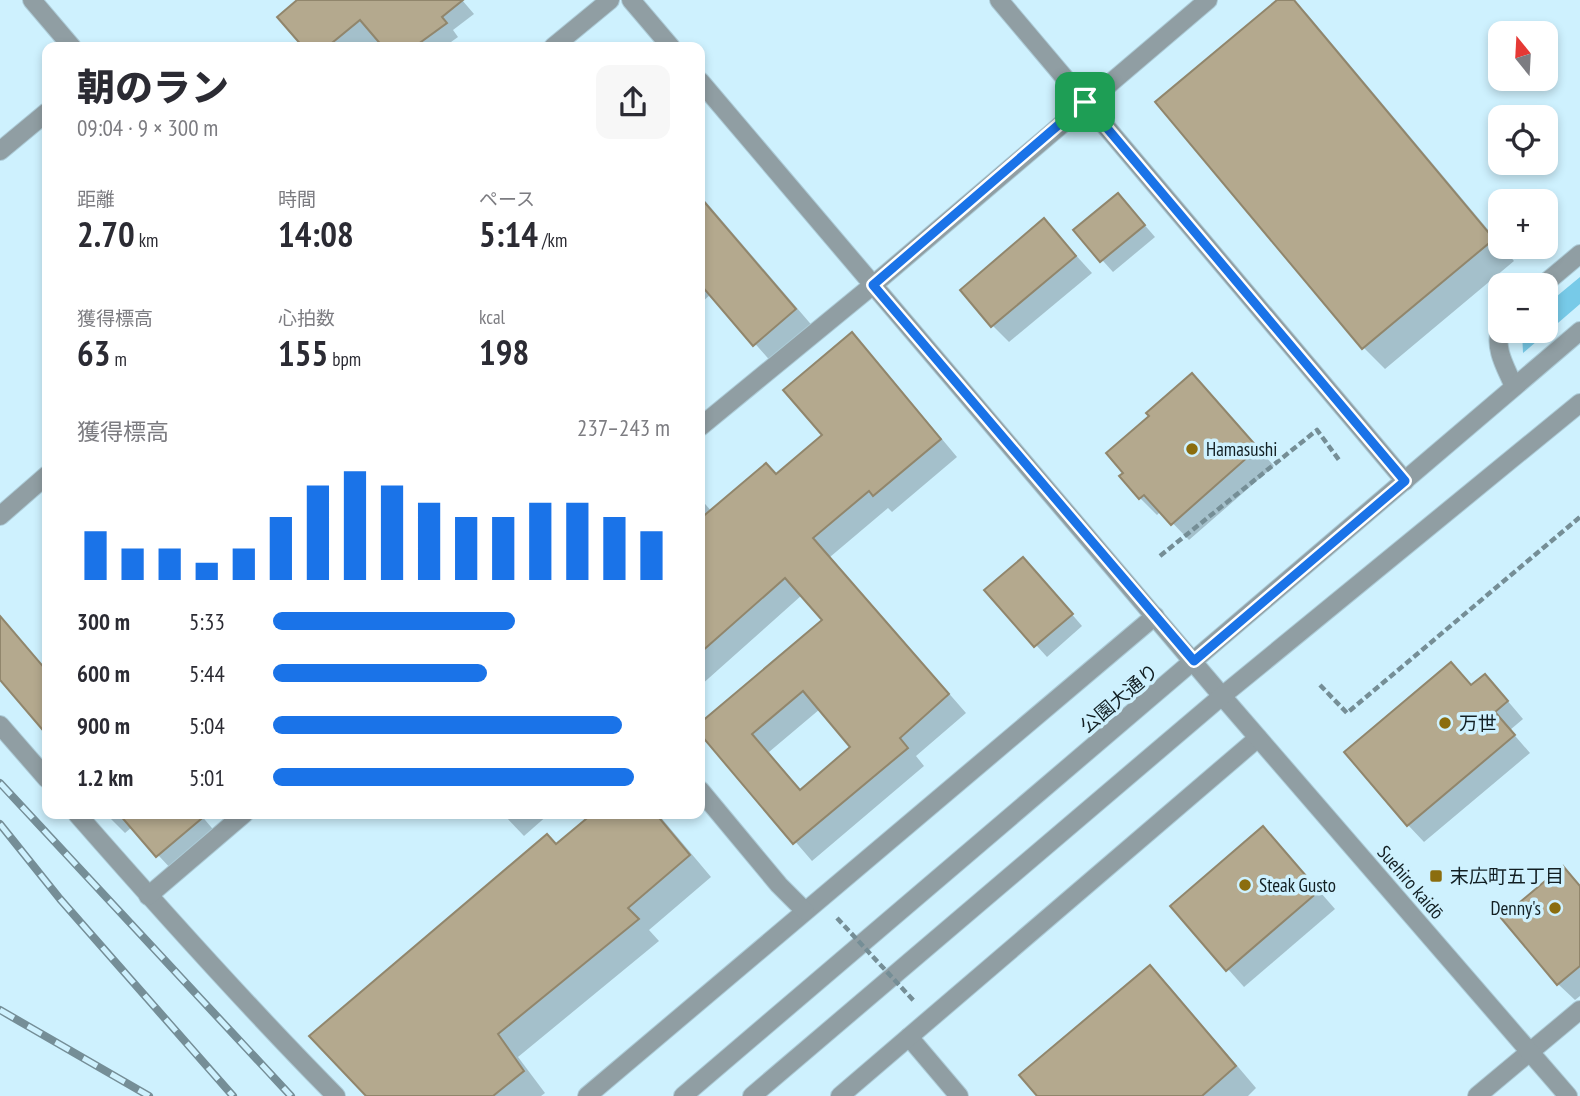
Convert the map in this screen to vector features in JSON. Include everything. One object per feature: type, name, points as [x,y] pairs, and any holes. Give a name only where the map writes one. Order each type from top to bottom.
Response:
[{"type":"street","points":[[32,0],[68,42]]},
{"type":"street","points":[[559,42],[610,0]]},
{"type":"street","points":[[631,0],[667,42]]},
{"type":"street","points":[[999,0],[1405,481]]},
{"type":"street","points":[[705,423],[873,285],[1208,0]]},
{"type":"street","name":"Suehiro kaidō","points":[[705,87],[1222,696],[1568,1096]]},
{"type":"street","points":[[0,151],[42,116]]},
{"type":"street","points":[[1557,273],[1580,254]]},
{"type":"street","name":"公園大通り","points":[[683,1096],[1580,331]]},
{"type":"street","points":[[1498,343],[1514,387]]},
{"type":"street","points":[[752,1096],[1222,696],[1580,403]]},
{"type":"street","points":[[0,516],[42,479]]},
{"type":"street","points":[[587,1096],[1155,616]]},
{"type":"street","points":[[0,725],[42,773]]},
{"type":"street","points":[[840,1096],[1258,738]]},
{"type":"street","points":[[705,796],[779,885],[805,911]]},
{"type":"street","points":[[81,819],[148,896],[335,1096]]},
{"type":"street","points":[[148,896],[237,819]]},
{"type":"street","points":[[1477,1096],[1580,1010]]},
{"type":"street","points":[[909,1037],[959,1096]]},
{"type":"path","points":[[1160,556],[1317,430],[1339,460]]},
{"type":"path","points":[[1320,685],[1347,713],[1580,517]]},
{"type":"path","points":[[837,918],[914,1001]]},
{"type":"shaded area","points":[[1580,277],[1580,304],[1558,323],[1558,295]]},
{"type":"shaded area","points":[[1523,343],[1535,343],[1523,353]]},
{"type":"building","points":[[297,0],[463,0],[442,17],[447,23],[421,42],[379,42],[360,20],[333,42],[299,42],[277,17]]},
{"type":"building","points":[[1277,0],[1294,0],[1488,232],[1488,244],[1362,349],[1155,102]]},
{"type":"building","points":[[1118,193],[1145,225],[1100,262],[1073,230]]},
{"type":"building","points":[[705,203],[796,309],[753,346],[705,290]]},
{"type":"building","points":[[1044,218],[1076,256],[991,327],[960,290]]},
{"type":"building","points":[[852,332],[941,439],[873,496],[869,491],[813,538],[949,694],[900,738],[908,748],[793,844],[705,740],[705,719],[822,620],[785,578],[705,649],[705,515],[766,463],[776,474],[822,435],[783,390]],"holes":[[[803,691],[850,747],[800,790],[752,734]]]},
{"type":"building","points":[[1192,373],[1258,448],[1171,525],[1144,495],[1139,499],[1119,476],[1123,473],[1106,453],[1149,416],[1146,413]]},
{"type":"building","points":[[1023,557],[1073,614],[1034,647],[984,590]]},
{"type":"building","points":[[0,616],[42,665],[42,729],[0,680]]},
{"type":"building","points":[[1451,662],[1471,685],[1485,674],[1508,701],[1495,712],[1515,735],[1407,826],[1344,752]]},
{"type":"building","points":[[123,819],[201,819],[156,857]]},
{"type":"building","points":[[586,819],[660,819],[690,855],[628,908],[639,919],[498,1034],[524,1071],[493,1096],[366,1096],[309,1036],[547,834],[556,844]]},
{"type":"building","points":[[1263,826],[1319,891],[1226,971],[1170,906]]},
{"type":"building","points":[[1563,866],[1580,886],[1580,966],[1557,985],[1501,918]]},
{"type":"building","points":[[1150,965],[1236,1066],[1202,1096],[1037,1096],[1019,1075]]},
{"type":"railway","points":[[0,783],[291,1096]]},
{"type":"railway","points":[[0,824],[60,899],[233,1096]]},
{"type":"railway","points":[[0,1010],[149,1096]]},
{"type":"place","name":"Hamasushi","points":[[1192,449]]},
{"type":"place","name":"万世","points":[[1445,723]]},
{"type":"place","name":"末広町五丁目","points":[[1436,876]]},
{"type":"place","name":"Steak Gusto","points":[[1245,885]]},
{"type":"place","name":"Denny's","points":[[1555,908]]},
{"type":"route","points":[[1085,102],[1369,435],[1405,481],[1194,661],[873,285],[1085,102]]}]
